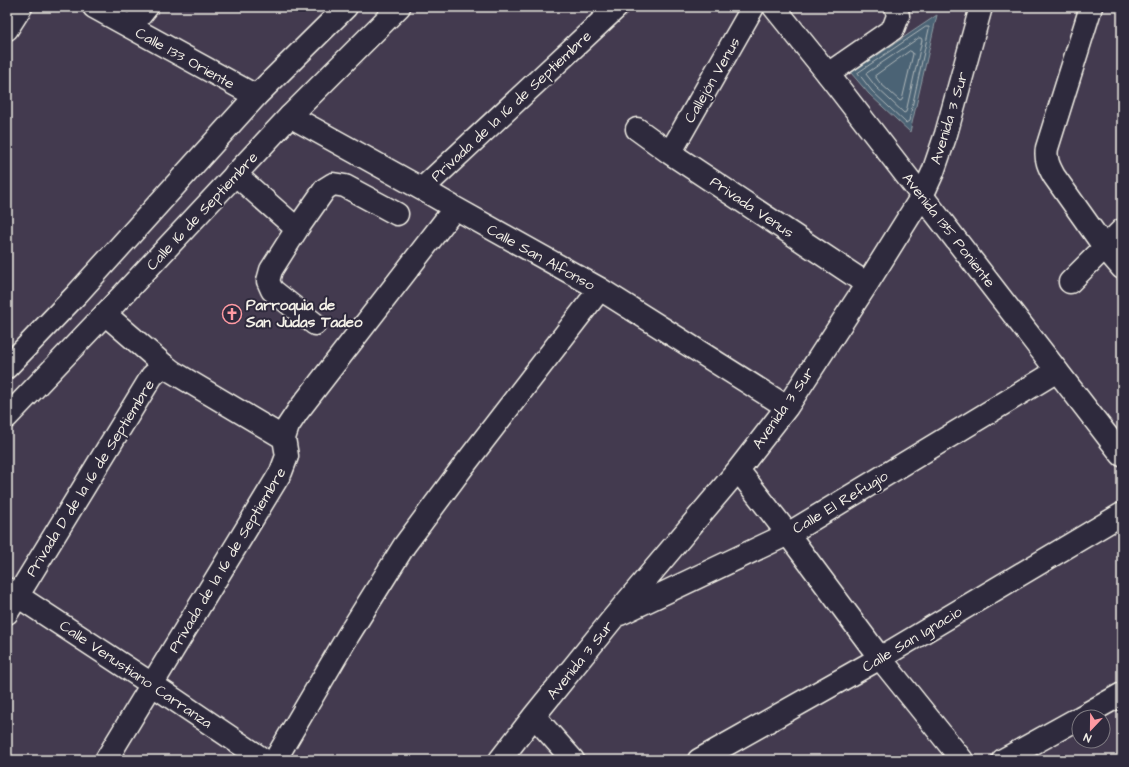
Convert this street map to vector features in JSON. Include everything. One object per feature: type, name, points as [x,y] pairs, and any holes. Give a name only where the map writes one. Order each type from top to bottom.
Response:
[{"type":"street","points":[[7,29],[21,7]]},
{"type":"street","name":"Calle 133 Oriente","points":[[94,7],[256,96]]},
{"type":"street","points":[[130,27],[147,7]]},
{"type":"street","points":[[7,367],[76,294],[256,96],[346,7]]},
{"type":"street","name":"Calle 16 de Septiembre","points":[[7,418],[290,116],[399,7]]},
{"type":"street","name":"Privada de la 16 de Septiembre","points":[[422,189],[617,7]]},
{"type":"street","name":"Callejón Venus","points":[[670,153],[753,7]]},
{"type":"street","name":"Avenida 135 Poniente","points":[[774,7],[828,74],[1122,455]]},
{"type":"street","points":[[828,74],[893,29],[898,16],[896,7]]},
{"type":"street","name":"Avenida 3 Sur","points":[[500,760],[614,617],[738,470],[787,407],[867,284],[922,196],[933,172],[946,134],[981,7]]},
{"type":"street","points":[[1091,7],[1047,148],[1046,156],[1048,165],[1054,176],[1105,248],[1122,268]]},
{"type":"street","name":"Calle San Alfonso","points":[[290,116],[600,290],[787,407]]},
{"type":"street","name":"Privada Venus","points":[[638,129],[670,153],[867,284]]},
{"type":"street","points":[[235,174],[297,229]]},
{"type":"street","points":[[315,324],[272,290],[268,281],[271,270],[325,189],[333,184],[345,186],[398,214]]},
{"type":"street","points":[[105,314],[173,372],[284,438],[288,426],[298,411],[455,208]]},
{"type":"street","points":[[1070,282],[1122,230]]},
{"type":"street","points":[[275,760],[349,634],[404,546],[462,468],[600,290]]},
{"type":"street","name":"Privada D de la 16 de Septiembre","points":[[11,599],[152,376],[164,365]]},
{"type":"street","name":"Calle El Refugio","points":[[614,617],[788,534],[1057,371]]},
{"type":"street","name":"Privada de la 16 de Septiembre","points":[[106,760],[153,685],[281,472],[287,456],[284,438]]},
{"type":"street","points":[[738,470],[788,534],[880,658],[962,760]]},
{"type":"street","name":"Calle San Ignacio","points":[[700,760],[880,658],[1122,514]]},
{"type":"street","name":"Calle Venustiano Carranza","points":[[11,599],[153,685],[264,760]]},
{"type":"street","points":[[1096,709],[1122,694]]},
{"type":"street","points":[[534,716],[573,760]]},
{"type":"street","points":[[1003,760],[1071,723]]},
{"type":"water","points":[[937,15],[910,132],[869,94],[851,73]]},
{"type":"place","name":"Parroquia de San Judas Tadeo","points":[[232,314]]}]
